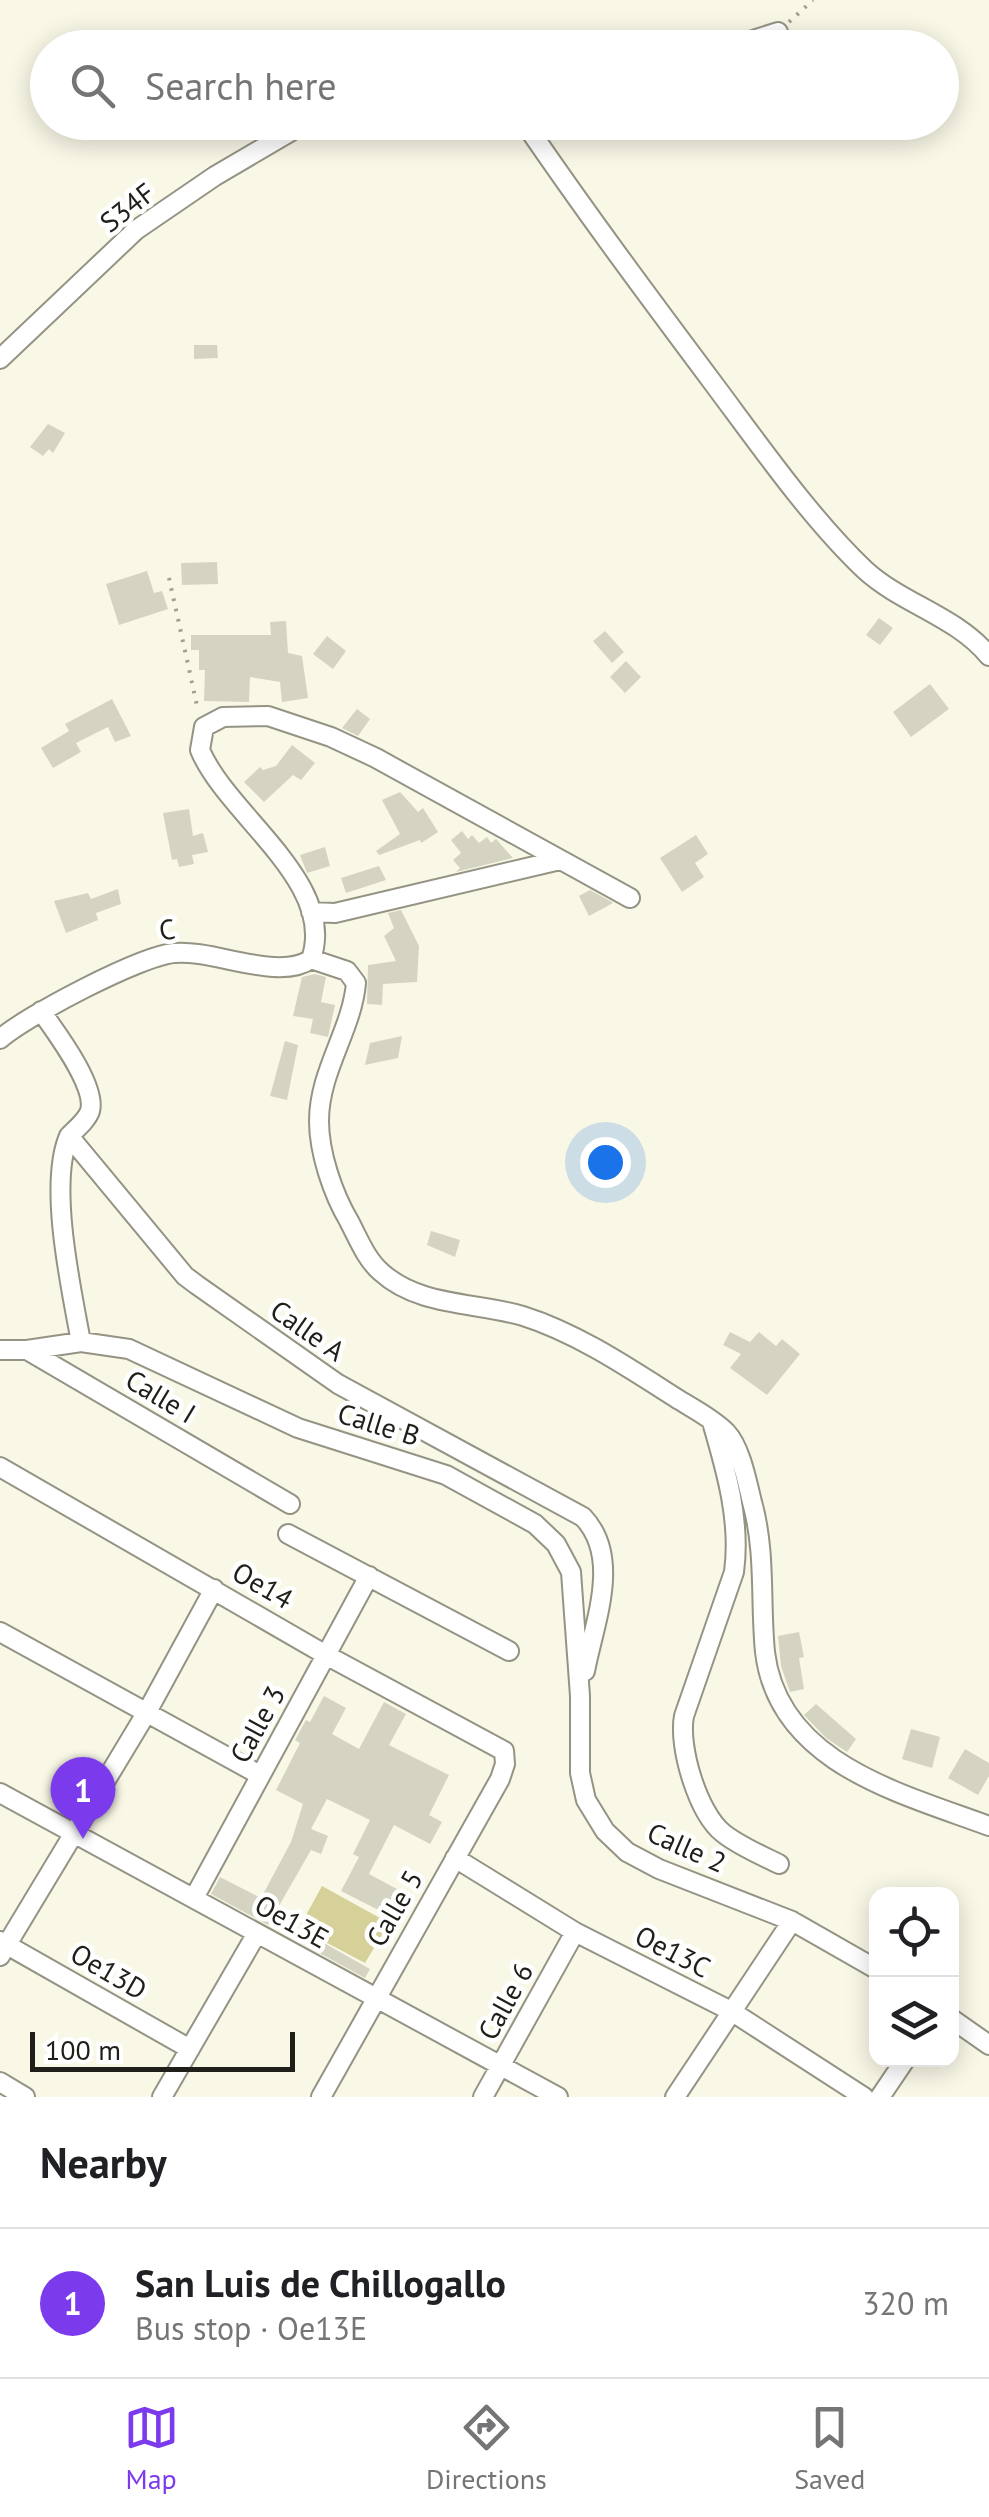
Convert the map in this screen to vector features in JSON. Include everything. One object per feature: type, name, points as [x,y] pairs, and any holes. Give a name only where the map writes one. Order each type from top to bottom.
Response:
[{"type":"street","name":"S34F","points":[[0,360],[136,230],[276,140]]},
{"type":"street","points":[[536,140],[585,212],[765,453],[842,544],[866,570],[957,627],[989,656]]},
{"type":"street","points":[[630,898],[376,758],[331,738],[268,716],[223,717],[204,728],[200,743],[204,758],[238,809],[300,880],[316,937],[311,958],[347,972],[356,983],[324,1082],[319,1123],[338,1201],[372,1263],[393,1282],[443,1301],[508,1312],[543,1324],[603,1354],[712,1421],[730,1438],[755,1512],[761,1552],[765,1651],[774,1694],[788,1719],[835,1761],[989,1826]]},
{"type":"street","points":[[311,912],[335,913],[560,860]]},
{"type":"street","name":"C","points":[[0,1039],[41,1011],[138,965],[173,953],[202,954],[280,968],[311,958]]},
{"type":"street","points":[[41,1011],[66,1047],[90,1098],[88,1115],[62,1153],[60,1184],[66,1252],[81,1342]]},
{"type":"street","name":"Calle A","points":[[70,1136],[196,1285],[338,1384],[568,1506],[591,1525],[600,1539],[604,1573],[580,1696]]},
{"type":"street","name":"Calle B","points":[[27,1350],[81,1342],[130,1348],[298,1428],[446,1475],[535,1524],[556,1544],[571,1572],[580,1696]]},
{"type":"street","points":[[0,1350],[27,1350]]},
{"type":"street","name":"Calle I","points":[[27,1350],[290,1504]]},
{"type":"street","points":[[712,1421],[732,1498],[736,1558],[684,1716],[682,1737],[704,1807],[718,1828],[779,1864]]},
{"type":"street","name":"Oe14","points":[[0,1467],[326,1655],[500,1746]]},
{"type":"street","points":[[288,1534],[509,1651]]},
{"type":"street","name":"Calle 3","points":[[194,1898],[368,1576]]},
{"type":"street","points":[[2,1947],[147,1712],[214,1588]]},
{"type":"street","points":[[0,1632],[260,1775]]},
{"type":"street","name":"Calle 2","points":[[580,1696],[580,1773],[586,1800],[605,1831],[628,1852],[658,1869],[792,1921],[869,1965]]},
{"type":"street","name":"Calle 5","points":[[321,2097],[504,1771],[506,1756],[500,1746]]},
{"type":"street","name":"Oe13E","points":[[0,1793],[558,2097]]},
{"type":"street","name":"Oe13C","points":[[455,1858],[575,1932],[731,2012],[864,2097]]},
{"type":"street","points":[[674,2097],[792,1921]]},
{"type":"street","name":"Calle 6","points":[[482,2097],[575,1932]]},
{"type":"street","points":[[162,2097],[256,1933]]},
{"type":"street","name":"Oe13D","points":[[2,1947],[190,2049]]},
{"type":"street","points":[[959,2024],[989,2045]]},
{"type":"street","points":[[880,2097],[900,2067]]},
{"type":"street","points":[[0,2082],[25,2097]]},
{"type":"path","points":[[780,30],[813,0]]},
{"type":"path","points":[[170,578],[204,728]]},
{"type":"shaded area","points":[[322,1886],[389,1923],[365,1963],[299,1928]]},
{"type":"building","points":[[194,345],[217,345],[218,358],[194,359]]},
{"type":"building","points":[[48,424],[65,433],[53,453],[49,449],[43,456],[30,447]]},
{"type":"building","points":[[217,562],[218,584],[182,585],[181,563]]},
{"type":"building","points":[[147,571],[154,593],[162,591],[168,609],[119,625],[106,584]]},
{"type":"building","points":[[879,618],[893,628],[880,645],[866,635]]},
{"type":"building","points":[[286,621],[288,653],[302,656],[308,698],[282,702],[280,682],[250,677],[249,702],[204,701],[205,670],[199,670],[199,650],[191,650],[191,635],[271,635],[270,622]]},
{"type":"building","points":[[605,631],[624,652],[612,663],[593,641]]},
{"type":"building","points":[[327,636],[346,651],[333,669],[313,654]]},
{"type":"building","points":[[626,661],[641,677],[625,693],[610,677]]},
{"type":"building","points":[[930,684],[949,709],[911,737],[893,712]]},
{"type":"building","points":[[112,699],[131,736],[115,742],[108,727],[76,743],[81,752],[53,768],[41,748],[69,731],[65,724]]},
{"type":"building","points":[[357,709],[370,719],[358,736],[342,728]]},
{"type":"building","points":[[292,745],[315,763],[301,780],[293,775],[264,802],[244,782],[260,767],[263,770],[276,766]]},
{"type":"building","points":[[400,792],[418,812],[423,808],[438,832],[421,843],[420,840],[379,855],[376,851],[400,834],[382,800]]},
{"type":"building","points":[[189,809],[193,836],[203,833],[208,852],[192,855],[194,864],[179,867],[177,859],[172,860],[163,813]]},
{"type":"building","points":[[462,831],[468,839],[472,835],[479,843],[487,837],[491,843],[496,839],[513,858],[456,872],[460,868],[453,860],[461,853],[451,840]]},
{"type":"building","points":[[696,835],[708,854],[695,863],[704,877],[682,892],[660,858]]},
{"type":"building","points":[[325,847],[330,866],[307,873],[300,855]]},
{"type":"building","points":[[379,866],[386,880],[346,893],[341,878]]},
{"type":"building","points":[[118,889],[121,904],[96,913],[98,920],[66,933],[54,901],[88,893],[91,899]]},
{"type":"building","points":[[590,890],[613,903],[589,916],[579,896]]},
{"type":"building","points":[[401,910],[419,946],[417,982],[383,984],[382,1005],[367,1004],[368,965],[396,961],[384,936],[394,928],[388,913]]},
{"type":"building","points":[[302,977],[326,977],[321,1002],[335,1005],[328,1037],[310,1033],[313,1019],[293,1016]]},
{"type":"building","points":[[402,1036],[398,1058],[365,1065],[370,1043]]},
{"type":"building","points":[[285,1041],[298,1045],[287,1100],[270,1096]]},
{"type":"building","points":[[431,1231],[460,1240],[455,1257],[427,1245]]},
{"type":"building","points":[[730,1332],[750,1342],[759,1332],[776,1346],[782,1339],[800,1354],[767,1395],[730,1368],[741,1354],[723,1345]]},
{"type":"building","points":[[799,1632],[804,1689],[790,1692],[781,1666],[778,1636]]},
{"type":"building","points":[[324,1696],[346,1708],[332,1734],[359,1749],[384,1702],[406,1714],[389,1745],[449,1775],[429,1815],[442,1822],[430,1844],[394,1825],[369,1874],[410,1896],[398,1920],[341,1891],[359,1857],[353,1854],[370,1820],[327,1799],[311,1829],[328,1836],[321,1854],[311,1850],[268,1925],[211,1894],[220,1877],[261,1898],[291,1842],[303,1804],[276,1790],[300,1743],[295,1740]]},
{"type":"building","points":[[816,1704],[856,1739],[847,1752],[826,1738],[804,1715]]},
{"type":"building","points":[[911,1729],[940,1737],[932,1768],[902,1759]]},
{"type":"building","points":[[965,1749],[989,1763],[989,1776],[978,1795],[948,1778]]},
{"type":"building","points":[[317,1939],[370,1969],[365,1978],[312,1949]]},
{"type":"place","name":"San Luis de Chillogallo","points":[[83,1839]]}]
